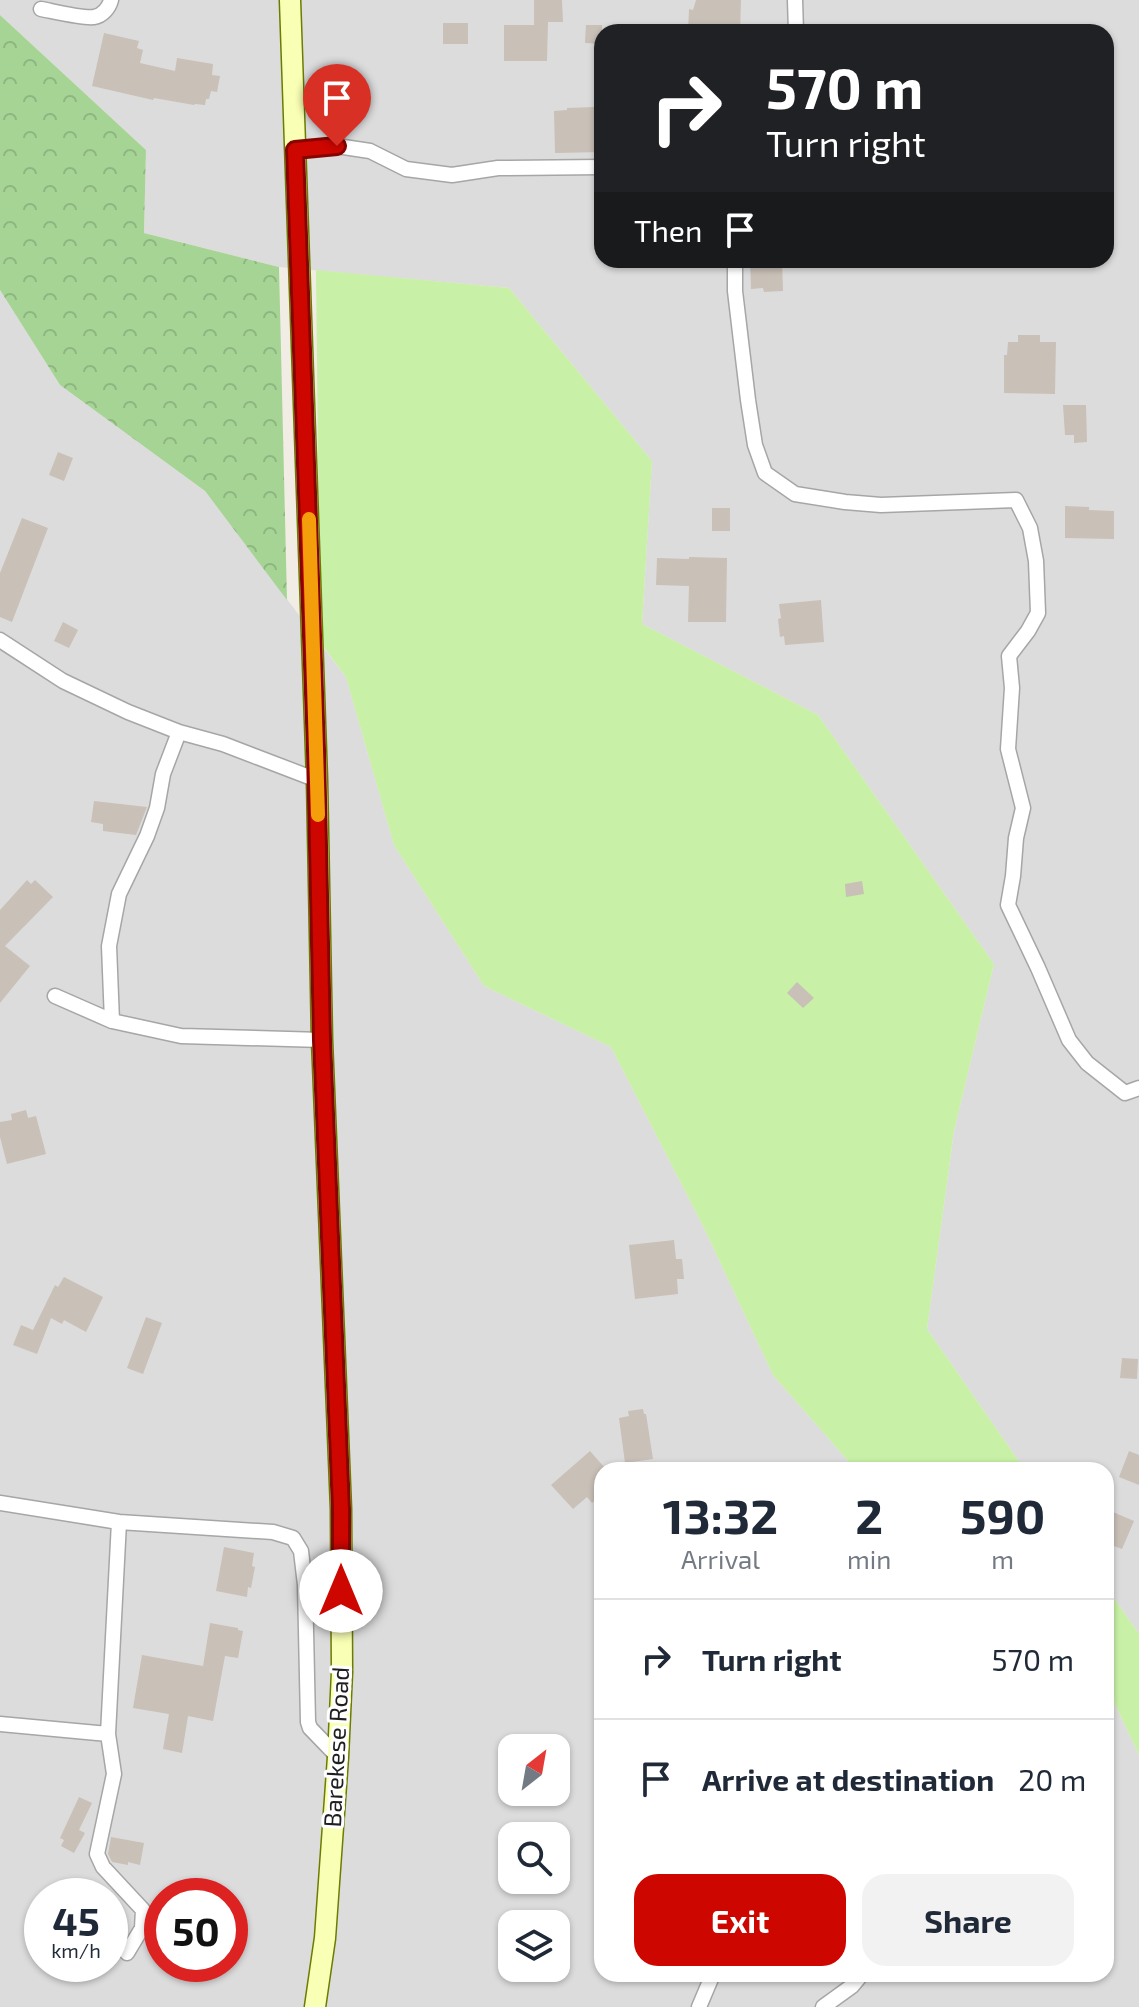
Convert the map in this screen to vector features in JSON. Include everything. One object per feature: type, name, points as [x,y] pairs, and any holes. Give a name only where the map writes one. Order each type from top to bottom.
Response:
[{"type":"main road","name":"Barekese Road","points":[[290,0],[317,780],[322,1040],[341,1509],[342,1672],[338,1757],[325,1938],[315,2007]]},
{"type":"street","points":[[41,9],[94,17],[103,13],[111,0]]},
{"type":"street","points":[[795,0],[796,24]]},
{"type":"street","points":[[295,150],[337,146],[370,151],[406,169],[452,175],[498,168],[594,167]]},
{"type":"street","points":[[735,268],[748,400],[755,445],[765,473],[795,494],[845,502],[881,505],[1016,500],[1030,528],[1036,561],[1038,613],[1009,656],[1012,688],[1008,749],[1023,808],[1008,905],[1069,1040],[1087,1063],[1125,1093],[1139,1088]]},
{"type":"street","points":[[0,640],[63,681],[128,712],[317,780]]},
{"type":"street","points":[[112,1021],[109,946],[119,894],[147,836],[157,808],[163,774],[179,732]]},
{"type":"street","points":[[55,996],[112,1021],[181,1036],[322,1040]]},
{"type":"street","points":[[0,1503],[119,1522],[273,1532],[293,1538],[301,1551],[305,1585],[308,1722],[315,1734],[338,1757]]},
{"type":"street","points":[[113,1878],[97,1854],[114,1774],[108,1734],[119,1522]]},
{"type":"street","points":[[0,1724],[108,1734]]},
{"type":"street","points":[[128,1894],[143,1910],[142,1928],[128,1951]]},
{"type":"street","points":[[699,2007],[710,1982]]},
{"type":"street","points":[[823,2007],[855,1982]]},
{"type":"shaded area","points":[[0,0],[1139,0],[1139,1634],[1114,1598],[1114,1462],[1019,1462],[927,1329],[954,1131],[994,964],[818,715],[642,624],[652,461],[509,288],[279,267],[144,233],[146,150],[0,15]]},
{"type":"shaded area","points":[[0,290],[60,385],[205,491],[346,677],[394,845],[484,986],[611,1047],[704,1228],[773,1375],[849,1462],[594,1462],[594,1982],[1114,1982],[1114,1702],[1139,1755],[1139,2007],[0,2007]]},
{"type":"green space","points":[[0,15],[146,150],[144,233],[279,267],[287,600],[205,491],[60,385],[0,290]]},
{"type":"green space","points":[[316,270],[509,288],[652,461],[642,624],[818,715],[994,964],[954,1131],[927,1329],[1019,1462],[849,1462],[773,1375],[704,1228],[611,1047],[484,986],[394,845],[346,677],[320,642]]},
{"type":"green space","points":[[1114,1598],[1139,1634],[1139,1755],[1114,1702]]},
{"type":"building","points":[[534,0],[562,0],[563,22],[548,22],[547,61],[504,61],[504,25],[534,25]]},
{"type":"building","points":[[696,0],[741,0],[740,24],[688,24],[689,9],[693,10]]},
{"type":"building","points":[[443,23],[468,23],[468,44],[443,44]]},
{"type":"building","points":[[586,25],[594,25],[594,44],[585,43]]},
{"type":"building","points":[[104,33],[139,41],[137,48],[143,50],[140,63],[175,71],[177,58],[213,64],[212,75],[220,76],[217,92],[211,91],[205,105],[194,105],[153,100],[92,86]]},
{"type":"building","points":[[594,107],[594,152],[555,153],[554,111]]},
{"type":"building","points":[[750,268],[782,268],[783,291],[751,289]]},
{"type":"building","points":[[1018,335],[1040,335],[1040,342],[1056,342],[1055,394],[1004,393],[1004,355],[1007,355],[1008,342],[1018,342]]},
{"type":"building","points":[[1063,405],[1086,405],[1087,442],[1074,443],[1074,435],[1065,435]]},
{"type":"building","points":[[58,452],[73,458],[64,481],[49,475]]},
{"type":"building","points":[[1065,506],[1114,511],[1114,539],[1065,538]]},
{"type":"building","points":[[712,508],[730,508],[730,531],[712,531]]},
{"type":"building","points":[[22,518],[48,528],[12,622],[0,617],[0,573]]},
{"type":"building","points":[[657,558],[727,558],[726,622],[688,622],[689,586],[656,585]]},
{"type":"building","points":[[821,600],[824,642],[785,645],[784,636],[780,637],[779,604]]},
{"type":"building","points":[[63,622],[78,630],[69,648],[54,641]]},
{"type":"building","points":[[94,801],[147,807],[136,835],[103,831],[103,824],[91,822]]},
{"type":"building","points":[[27,880],[31,884],[35,880],[53,897],[5,946],[30,966],[0,1003],[0,910]]},
{"type":"building","points":[[862,881],[864,894],[846,897],[845,884]]},
{"type":"building","points":[[797,982],[814,998],[803,1008],[787,993]]},
{"type":"building","points":[[26,1110],[28,1118],[36,1116],[46,1154],[7,1164],[0,1137],[0,1122],[12,1120],[11,1114]]},
{"type":"building","points":[[674,1240],[676,1259],[682,1259],[684,1279],[677,1279],[678,1294],[635,1299],[629,1245]]},
{"type":"building","points":[[64,1277],[103,1297],[86,1332],[64,1320],[62,1324],[51,1318],[37,1354],[13,1345],[21,1325],[33,1330],[55,1285],[58,1287]]},
{"type":"building","points":[[146,1317],[162,1323],[143,1374],[127,1368]]},
{"type":"building","points":[[1122,1358],[1138,1359],[1137,1379],[1120,1378]]},
{"type":"building","points":[[643,1409],[646,1414],[653,1459],[625,1462],[619,1418],[629,1416],[628,1411]]},
{"type":"building","points":[[590,1451],[600,1462],[594,1462],[592,1503],[587,1497],[573,1509],[551,1485]]},
{"type":"building","points":[[1129,1451],[1139,1455],[1139,1485],[1119,1477]]},
{"type":"building","points":[[1114,1512],[1134,1521],[1122,1549],[1114,1546]]},
{"type":"building","points":[[224,1547],[254,1553],[252,1566],[255,1567],[247,1597],[216,1591]]},
{"type":"building","points":[[210,1623],[243,1631],[238,1658],[225,1656],[213,1721],[188,1716],[182,1753],[163,1749],[169,1714],[133,1708],[142,1655],[203,1666]]},
{"type":"building","points":[[79,1797],[92,1803],[79,1830],[85,1833],[74,1853],[61,1846],[64,1840],[60,1838]]},
{"type":"building","points":[[111,1837],[144,1843],[140,1865],[112,1862],[108,1854]]},
{"type":"slow traffic","points":[[309,519],[318,815]]},
{"type":"route","points":[[337,146],[295,150],[316,750],[322,1040],[341,1509],[341,1591]]}]
